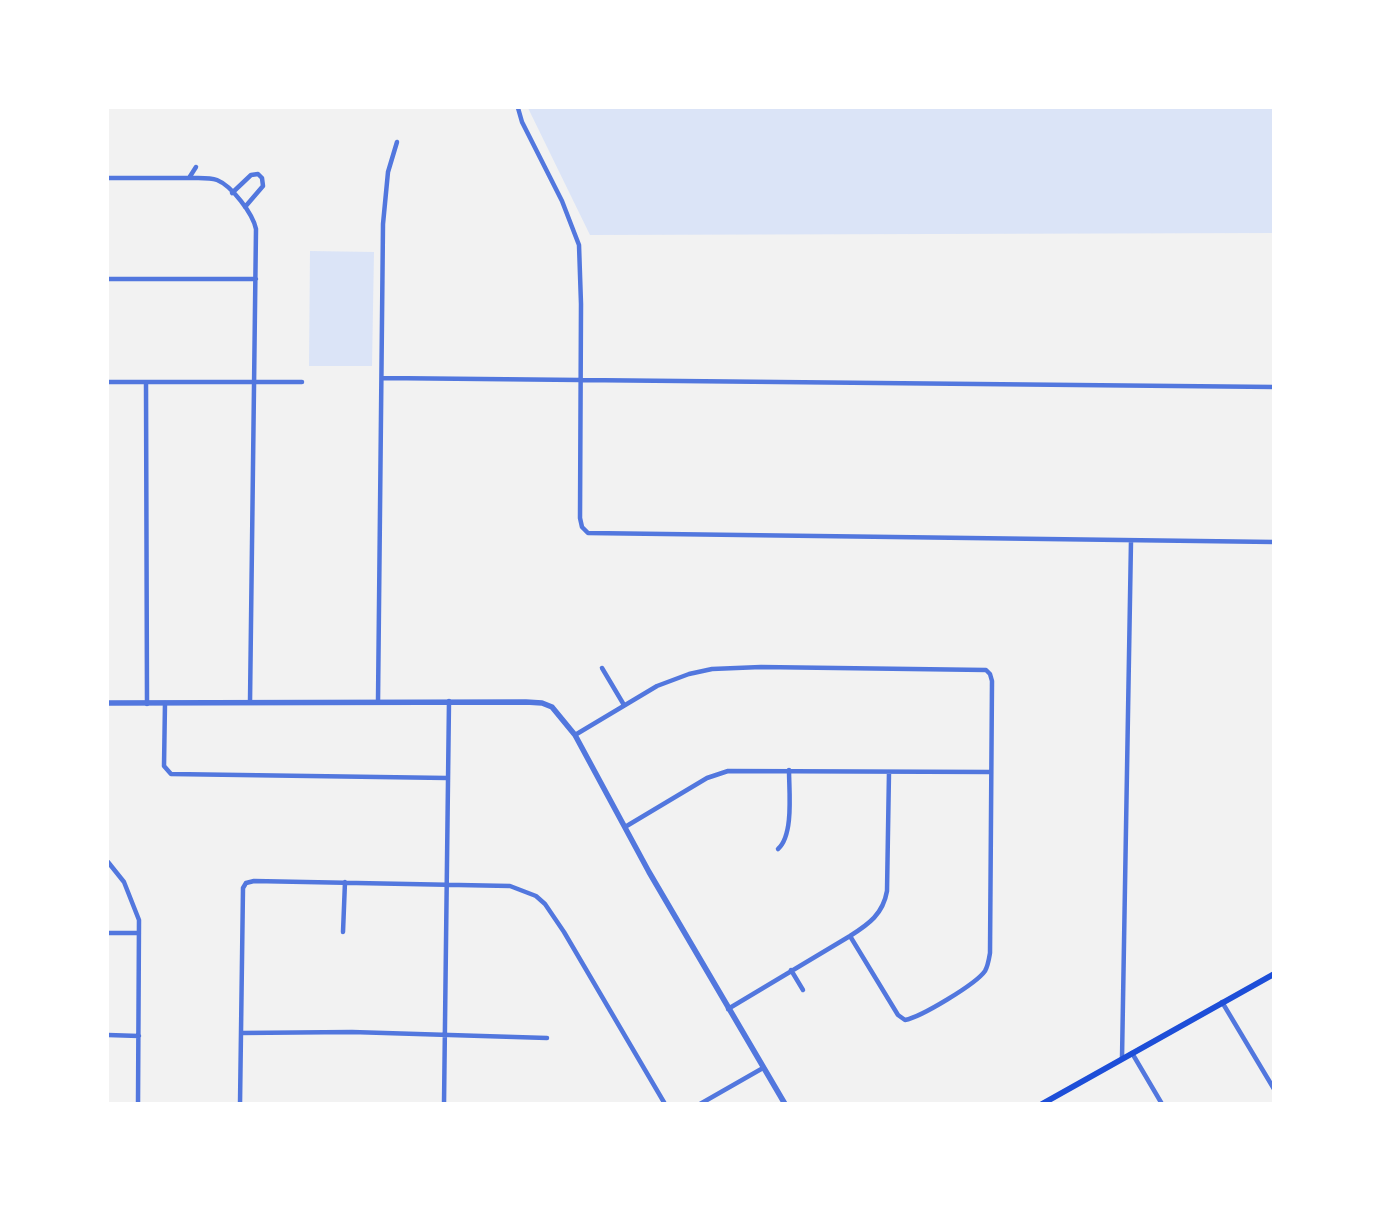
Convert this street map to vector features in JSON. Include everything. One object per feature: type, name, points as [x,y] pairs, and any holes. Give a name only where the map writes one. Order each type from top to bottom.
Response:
[{"type":"main road","points":[[1042,1104],[1274,974]]},
{"type":"street","points":[[518,108],[522,122],[558,194],[579,245],[581,304],[580,518],[582,527],[588,533],[1274,542]]},
{"type":"street","points":[[378,701],[384,224],[388,172],[397,142]]},
{"type":"street","points":[[189,178],[196,167]]},
{"type":"street","points":[[232,193],[251,175],[258,174],[262,178],[263,186],[245,207]]},
{"type":"street","points":[[108,178],[218,180],[253,216],[256,229],[256,279],[250,702]]},
{"type":"street","points":[[108,280],[256,279]]},
{"type":"street","points":[[382,378],[1274,387]]},
{"type":"street","points":[[108,382],[302,382]]},
{"type":"street","points":[[146,383],[147,704]]},
{"type":"street","points":[[1122,1058],[1131,541]]},
{"type":"street","points":[[575,735],[657,686],[689,674],[712,669],[761,667],[986,670],[990,674],[992,681],[990,953],[986,970],[979,978],[950,997],[905,1020],[898,1015],[850,936]]},
{"type":"street","points":[[602,668],[624,705]]},
{"type":"street","points":[[108,703],[378,701],[542,703],[558,713],[575,735],[624,827],[728,1009],[786,1104]]},
{"type":"street","points":[[444,1104],[448,701]]},
{"type":"street","points":[[165,703],[164,766],[172,774],[447,778]]},
{"type":"street","points":[[624,827],[707,778],[736,770],[991,772]]},
{"type":"street","points":[[778,849],[784,844],[788,834],[789,770]]},
{"type":"street","points":[[728,1009],[850,936],[876,917],[886,901],[889,772]]},
{"type":"street","points":[[108,862],[124,882],[139,920],[138,1104]]},
{"type":"street","points":[[240,1104],[243,892],[244,885],[249,881],[517,887],[536,896],[545,904],[564,932],[665,1104]]},
{"type":"street","points":[[344,932],[345,882]]},
{"type":"street","points":[[108,933],[139,933]]},
{"type":"street","points":[[791,970],[803,990]]},
{"type":"street","points":[[1222,1002],[1274,1089]]},
{"type":"street","points":[[241,1033],[352,1032],[547,1038]]},
{"type":"street","points":[[108,1036],[139,1036]]},
{"type":"street","points":[[1132,1053],[1162,1104]]},
{"type":"street","points":[[700,1104],[763,1068]]},
{"type":"shaded area","points":[[528,108],[1273,108],[1273,233],[590,235]]},
{"type":"shaded area","points":[[310,251],[374,252],[372,366],[309,366]]}]
